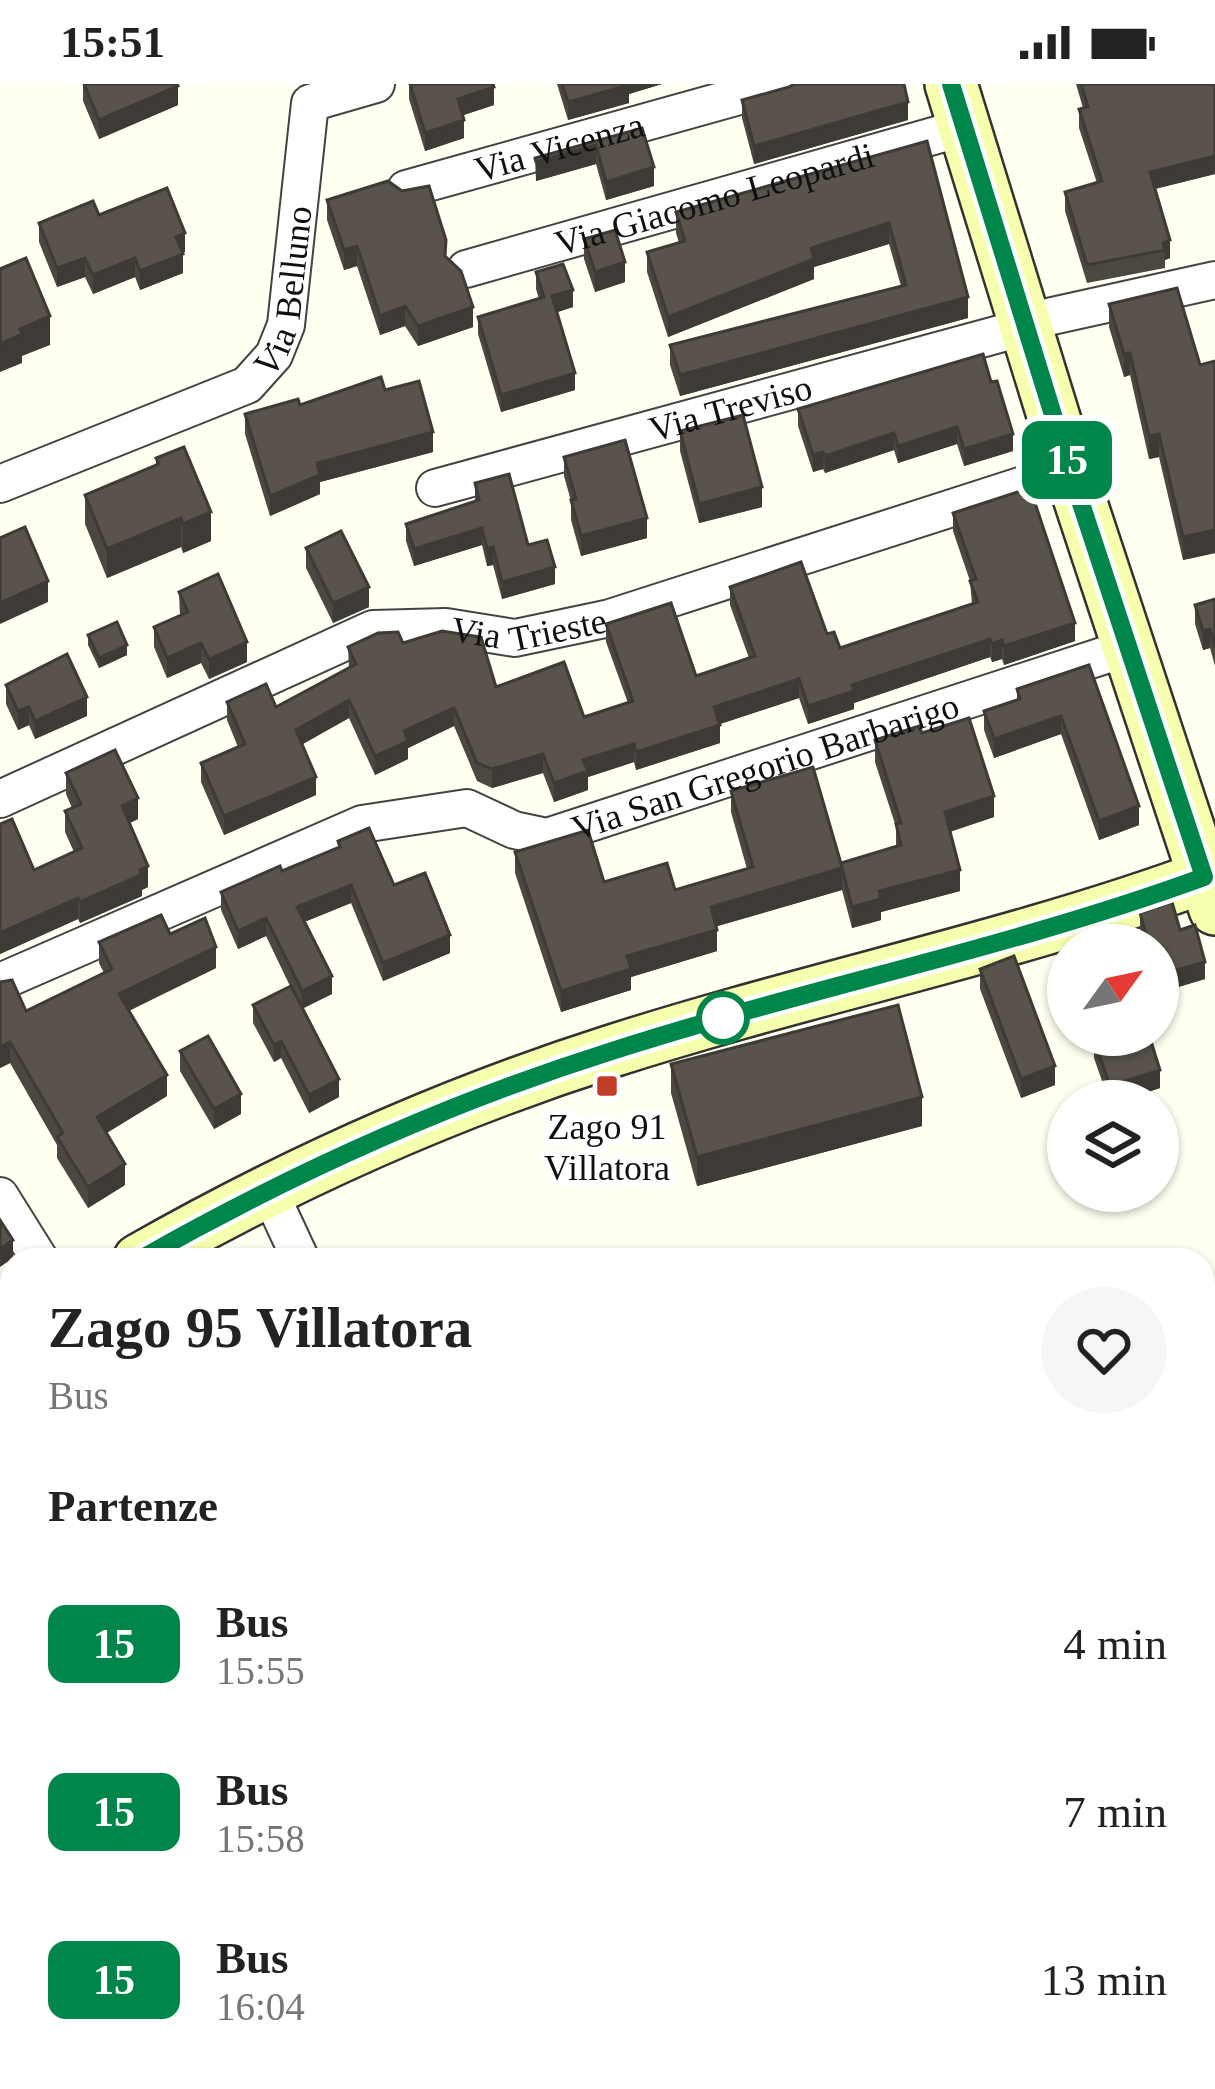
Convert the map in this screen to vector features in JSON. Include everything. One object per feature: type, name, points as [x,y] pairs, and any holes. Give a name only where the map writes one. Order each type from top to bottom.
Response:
[{"type":"street","name":"Via Vicenza","points":[[406,189],[782,84]]},
{"type":"street","name":"Via Belluno","points":[[0,484],[247,385],[274,355],[286,325],[343,93]]},
{"type":"street","name":"Via Giacomo Leopardi","points":[[466,269],[958,106]]},
{"type":"street","points":[[162,1248],[268,1189],[398,1130],[596,1056],[1210,893],[1070,470],[958,106]]},
{"type":"street","name":"Via Treviso","points":[[435,488],[1003,333],[1025,322],[1215,280]]},
{"type":"street","name":"Via Trieste","points":[[0,799],[373,629],[446,626],[515,638],[610,618],[1070,470]]},
{"type":"street","name":"Via San Gregorio Barbarigo","points":[[0,982],[362,824],[467,808],[514,830],[548,837],[1127,648]]},
{"type":"street","points":[[268,1189],[295,1248]]},
{"type":"street","points":[[0,1196],[32,1248]]},
{"type":"building","points":[[84,84],[177,84],[178,86],[99,120]]},
{"type":"building","points":[[410,84],[494,87],[458,99],[464,120],[425,133]]},
{"type":"building","points":[[562,84],[629,84],[629,85],[568,102]]},
{"type":"building","points":[[794,84],[904,84],[908,102],[754,146],[742,100]]},
{"type":"building","points":[[1081,84],[1215,84],[1215,156],[1150,172],[1170,240],[1163,243],[1165,250],[1087,265],[1065,192],[1102,181],[1079,109],[1088,107]]},
{"type":"building","points":[[642,128],[654,167],[606,182],[596,145],[536,162],[535,158]]},
{"type":"building","points":[[927,141],[968,297],[680,375],[670,345],[906,285],[889,223],[811,248],[814,259],[668,317],[647,252],[685,241],[676,212]]},
{"type":"building","points":[[388,181],[402,191],[429,186],[446,240],[445,256],[461,271],[473,307],[418,326],[405,306],[380,316],[357,246],[344,250],[327,200]]},
{"type":"building","points":[[167,188],[185,233],[176,237],[183,254],[140,271],[135,258],[93,275],[85,258],[57,268],[39,223],[93,201],[99,215]]},
{"type":"building","points":[[615,230],[625,262],[595,272],[584,239]]},
{"type":"building","points":[[26,258],[50,316],[0,344],[0,269]]},
{"type":"building","points":[[563,264],[573,290],[552,296],[575,373],[501,395],[478,317],[544,297],[536,272]]},
{"type":"building","points":[[1177,288],[1200,365],[1215,361],[1215,530],[1183,537],[1159,434],[1149,436],[1130,353],[1124,354],[1109,304]]},
{"type":"building","points":[[983,354],[991,382],[997,381],[1013,434],[964,449],[957,427],[898,446],[894,433],[825,456],[823,452],[813,455],[798,409]]},
{"type":"building","points":[[381,377],[385,390],[419,381],[433,432],[317,463],[320,475],[270,496],[245,414],[298,399],[300,405]]},
{"type":"building","points":[[743,415],[762,487],[699,504],[680,431]]},
{"type":"building","points":[[625,440],[647,518],[581,536],[564,457]]},
{"type":"building","points":[[184,447],[211,512],[183,524],[181,518],[107,549],[85,495],[159,464],[156,458]]},
{"type":"building","points":[[509,474],[528,545],[547,540],[555,567],[502,582],[493,547],[487,549],[482,528],[414,549],[406,524],[479,500],[475,483]]},
{"type":"building","points":[[1030,488],[1075,623],[1004,646],[1002,640],[992,644],[990,639],[852,685],[854,691],[808,706],[799,679],[714,707],[720,725],[636,752],[634,744],[583,760],[588,771],[554,783],[543,754],[492,769],[477,763],[454,708],[404,731],[408,741],[375,756],[349,700],[296,730],[316,777],[224,816],[201,763],[245,744],[227,702],[266,684],[276,707],[356,664],[348,647],[378,633],[398,632],[403,643],[442,631],[481,637],[496,687],[564,662],[584,717],[633,701],[606,624],[671,603],[696,676],[755,656],[730,587],[801,562],[827,634],[834,632],[840,648],[978,602],[970,581],[976,579],[953,513]]},
{"type":"building","points":[[25,527],[48,581],[0,603],[0,538]]},
{"type":"building","points":[[341,531],[369,587],[333,603],[306,548]]},
{"type":"building","points":[[218,574],[247,642],[209,659],[201,643],[167,658],[154,627],[188,612],[179,592]]},
{"type":"building","points":[[1215,599],[1215,647],[1210,629],[1203,631],[1195,605]]},
{"type":"building","points":[[117,622],[127,645],[99,658],[88,635]]},
{"type":"building","points":[[67,654],[87,697],[35,721],[29,707],[18,711],[6,685]]},
{"type":"building","points":[[1089,665],[1139,806],[1099,821],[1061,716],[994,739],[984,711],[1020,699],[1017,689]]},
{"type":"building","points":[[969,718],[994,796],[945,812],[960,870],[879,891],[881,899],[852,907],[842,868],[711,907],[717,930],[627,956],[631,969],[561,991],[515,852],[588,830],[604,882],[667,863],[675,890],[753,867],[731,791],[813,767],[842,867],[841,863],[901,845],[896,824],[901,823],[875,740],[919,726],[922,733]]},
{"type":"building","points":[[115,750],[138,798],[122,806],[148,866],[140,870],[142,874],[0,933],[0,824],[12,819],[34,870],[82,848],[65,811],[81,804],[66,773]]},
{"type":"building","points":[[369,828],[394,885],[425,873],[450,935],[383,963],[351,885],[297,907],[332,976],[302,991],[266,918],[238,931],[221,892],[340,847],[338,841]]},
{"type":"building","points":[[1172,902],[1178,924],[1143,924],[1140,913]]},
{"type":"building","points":[[161,915],[170,934],[205,918],[216,947],[119,994],[167,1075],[97,1117],[125,1164],[88,1187],[57,1137],[63,1133],[10,1042],[0,1047],[0,982],[12,980],[26,1011],[112,969],[99,942]]},
{"type":"building","points":[[1195,925],[1205,962],[1179,969],[1179,926]]},
{"type":"building","points":[[1014,956],[1047,1056],[1055,1066],[1021,1079],[980,969]]},
{"type":"building","points":[[291,986],[339,1079],[309,1095],[281,1041],[274,1045],[253,1005]]},
{"type":"building","points":[[898,1005],[922,1097],[697,1157],[671,1064]]},
{"type":"building","points":[[208,1036],[241,1094],[214,1109],[180,1051]]},
{"type":"building","points":[[1100,1056],[1156,1056],[1160,1070],[1129,1080],[1108,1080]]},
{"type":"building","points":[[0,1220],[13,1240],[0,1248]]},
{"type":"bus line","name":"15","points":[[161,1248],[268,1189],[521,1081],[616,1049],[957,957],[1204,877],[1070,470],[951,84]]},
{"type":"place","name":"Zago 91 Villatora","points":[[607,1086]]}]
